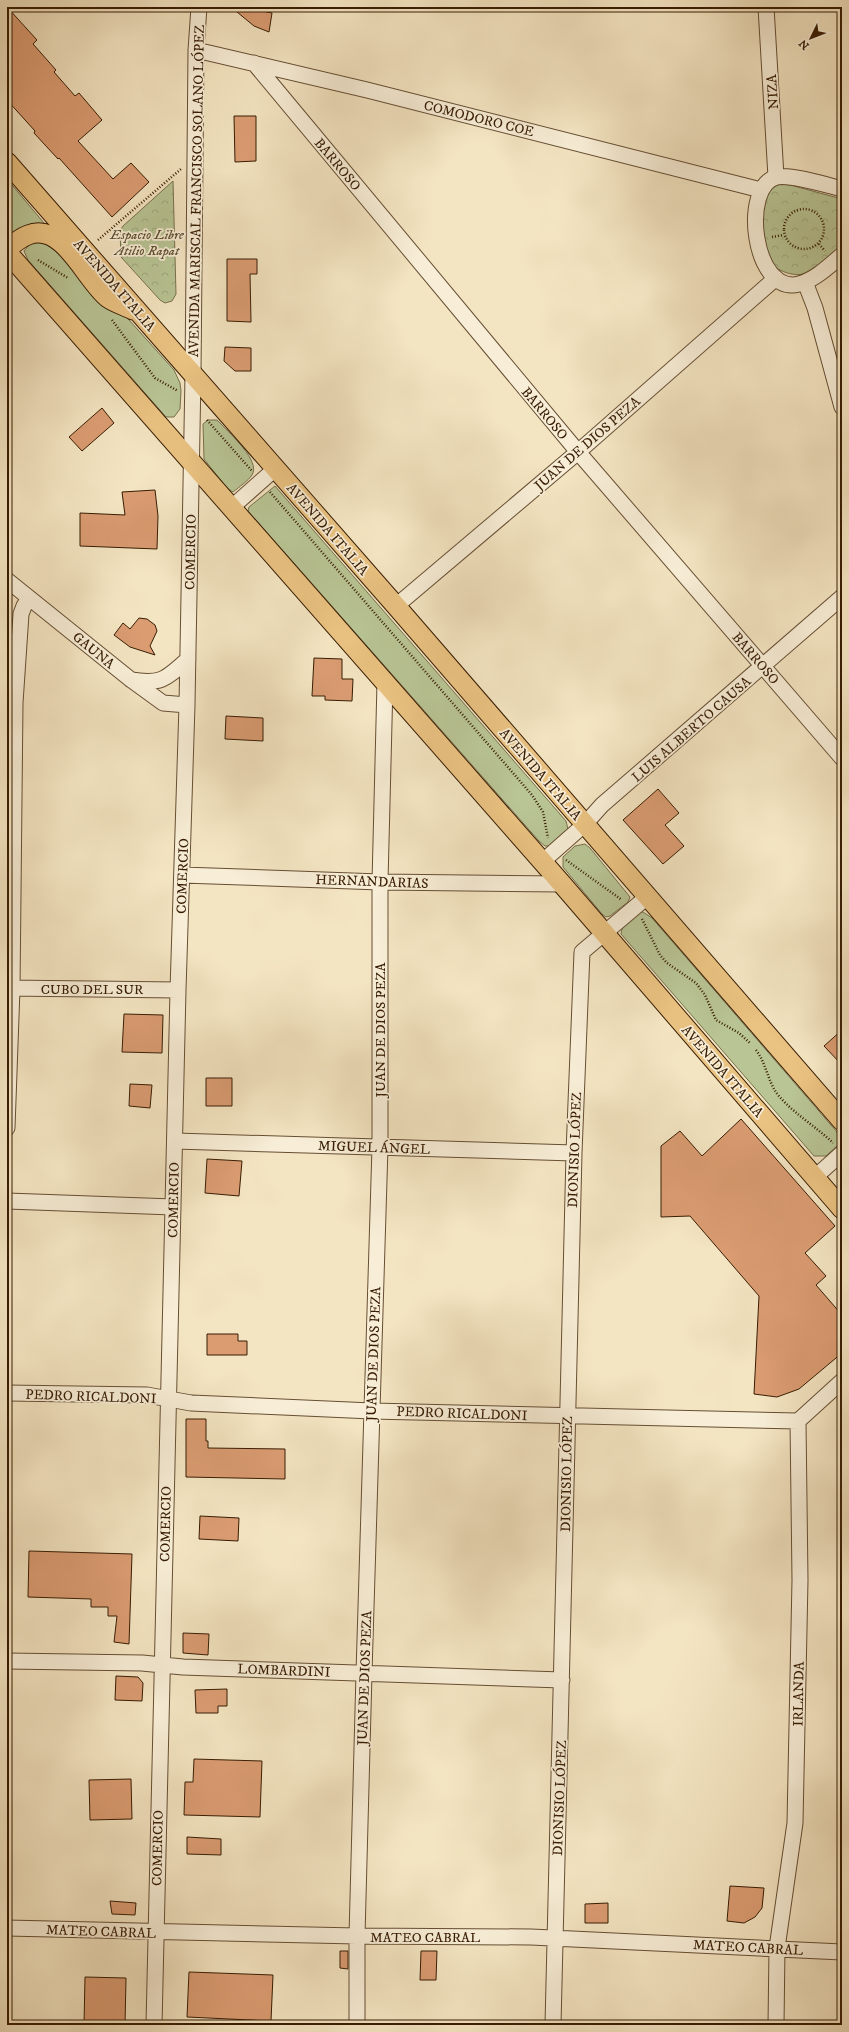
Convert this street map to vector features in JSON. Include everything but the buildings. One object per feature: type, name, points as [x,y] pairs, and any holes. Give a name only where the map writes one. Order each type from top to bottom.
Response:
[{"type":"main road","name":"AVENIDA ITALIA","points":[[7,162],[193,375],[268,475],[396,606],[842,1121]]},
{"type":"main road","points":[[7,249],[27,235],[36,233],[50,234],[61,243],[108,298],[140,313]]},
{"type":"main road","name":"AVENIDA ITALIA","points":[[7,252],[562,884],[842,1209]]},
{"type":"street","name":"AVENIDA MARISCAL FRANCISCO SOLANO LÓPEZ","points":[[193,375],[196,50],[198,7]]},
{"type":"street","name":"NIZA","points":[[766,7],[776,177]]},
{"type":"street","name":"COMODORO COE","points":[[196,50],[398,98],[761,190]]},
{"type":"street","name":"BARROSO","points":[[254,63],[578,452],[842,758]]},
{"type":"street","points":[[842,189],[786,176],[776,177],[767,181],[761,190],[756,221],[757,239],[765,265],[776,278],[789,284],[805,282],[823,271],[842,255]]},
{"type":"street","name":"JUAN DE DIOS PEZA","points":[[396,606],[578,452],[776,278]]},
{"type":"street","points":[[805,282],[815,308],[842,407]]},
{"type":"street","name":"COMERCIO","points":[[154,2025],[178,990],[187,705],[193,375]]},
{"type":"street","points":[[232,507],[268,475]]},
{"type":"street","name":"GAUNA","points":[[7,580],[130,679],[163,703],[187,705]]},
{"type":"street","name":"LUIS ALBERTO CAUSA","points":[[542,862],[585,824],[602,805],[842,597]]},
{"type":"street","points":[[7,1128],[11,703],[21,614],[29,598]]},
{"type":"street","points":[[130,679],[147,682],[164,680],[188,660]]},
{"type":"street","name":"JUAN DE DIOS PEZA","points":[[357,2025],[357,1936],[380,1147],[380,882],[386,683]]},
{"type":"street","name":"HERNANDARIAS","points":[[182,875],[380,882],[562,884]]},
{"type":"street","points":[[604,933],[647,897]]},
{"type":"street","name":"DIONISIO LÓPEZ","points":[[553,2025],[574,1153],[582,952],[604,933]]},
{"type":"street","name":"CUBO DEL SUR","points":[[9,988],[178,990]]},
{"type":"street","name":"MIGUEL ÁNGEL","points":[[175,1141],[574,1153]]},
{"type":"street","points":[[814,1178],[839,1149]]},
{"type":"street","points":[[7,1201],[173,1207]]},
{"type":"street","points":[[798,1421],[842,1381]]},
{"type":"street","name":"PEDRO RICALDONI","points":[[7,1393],[147,1396],[191,1403],[372,1411],[798,1421]]},
{"type":"street","name":"IRLANDA","points":[[776,2025],[777,1948],[795,1823],[800,1580],[798,1421]]},
{"type":"street","name":"LOMBARDINI","points":[[7,1660],[142,1662],[364,1673],[562,1680]]},
{"type":"street","name":"MATEO CABRAL","points":[[7,1928],[357,1936],[531,1937],[842,1952]]},
{"type":"path","points":[[85,251],[195,157]]},
{"type":"path","points":[[799,209],[807,209],[816,212],[822,219],[824,227],[823,236],[819,244],[811,249],[802,250],[793,247],[786,240],[784,234],[784,222],[790,213],[799,209]]},
{"type":"path","points":[[766,238],[784,234]]},
{"type":"path","points":[[37,259],[43,264],[73,280]]},
{"type":"path","points":[[109,317],[155,378],[182,393],[268,475],[532,795],[543,812],[549,839],[567,861],[615,894],[643,919],[660,955],[667,963],[696,983],[705,995],[716,1020],[739,1033],[758,1052],[774,1089],[782,1099],[839,1149]]},
{"type":"green space","points":[[7,179],[49,229],[7,234]]},
{"type":"green space","name":"Espacio Libre Atilio Rapat","points":[[173,181],[176,294],[172,301],[165,303],[160,300],[121,257],[120,231],[123,226]]},
{"type":"green space","points":[[783,183],[842,199],[842,248],[819,267],[804,274],[798,275],[787,273],[776,268],[768,260],[763,250],[762,202],[769,189],[775,185]]},
{"type":"green space","points":[[35,242],[44,243],[58,253],[121,311],[174,370],[180,383],[181,391],[180,409],[174,417],[166,417],[28,260],[24,251],[30,244]]},
{"type":"green space","points":[[208,420],[217,420],[249,455],[252,463],[254,469],[252,475],[246,482],[233,492],[227,488],[204,459],[203,424]]},
{"type":"green space","points":[[275,486],[566,821],[568,829],[550,846],[545,846],[539,841],[248,511],[249,507]]},
{"type":"green space","points":[[585,844],[590,848],[630,897],[628,902],[610,916],[606,917],[602,914],[563,867],[563,857],[575,846]]},
{"type":"green space","points":[[640,912],[643,912],[652,918],[837,1132],[839,1136],[838,1145],[826,1156],[814,1156],[621,934],[625,925]]}]
